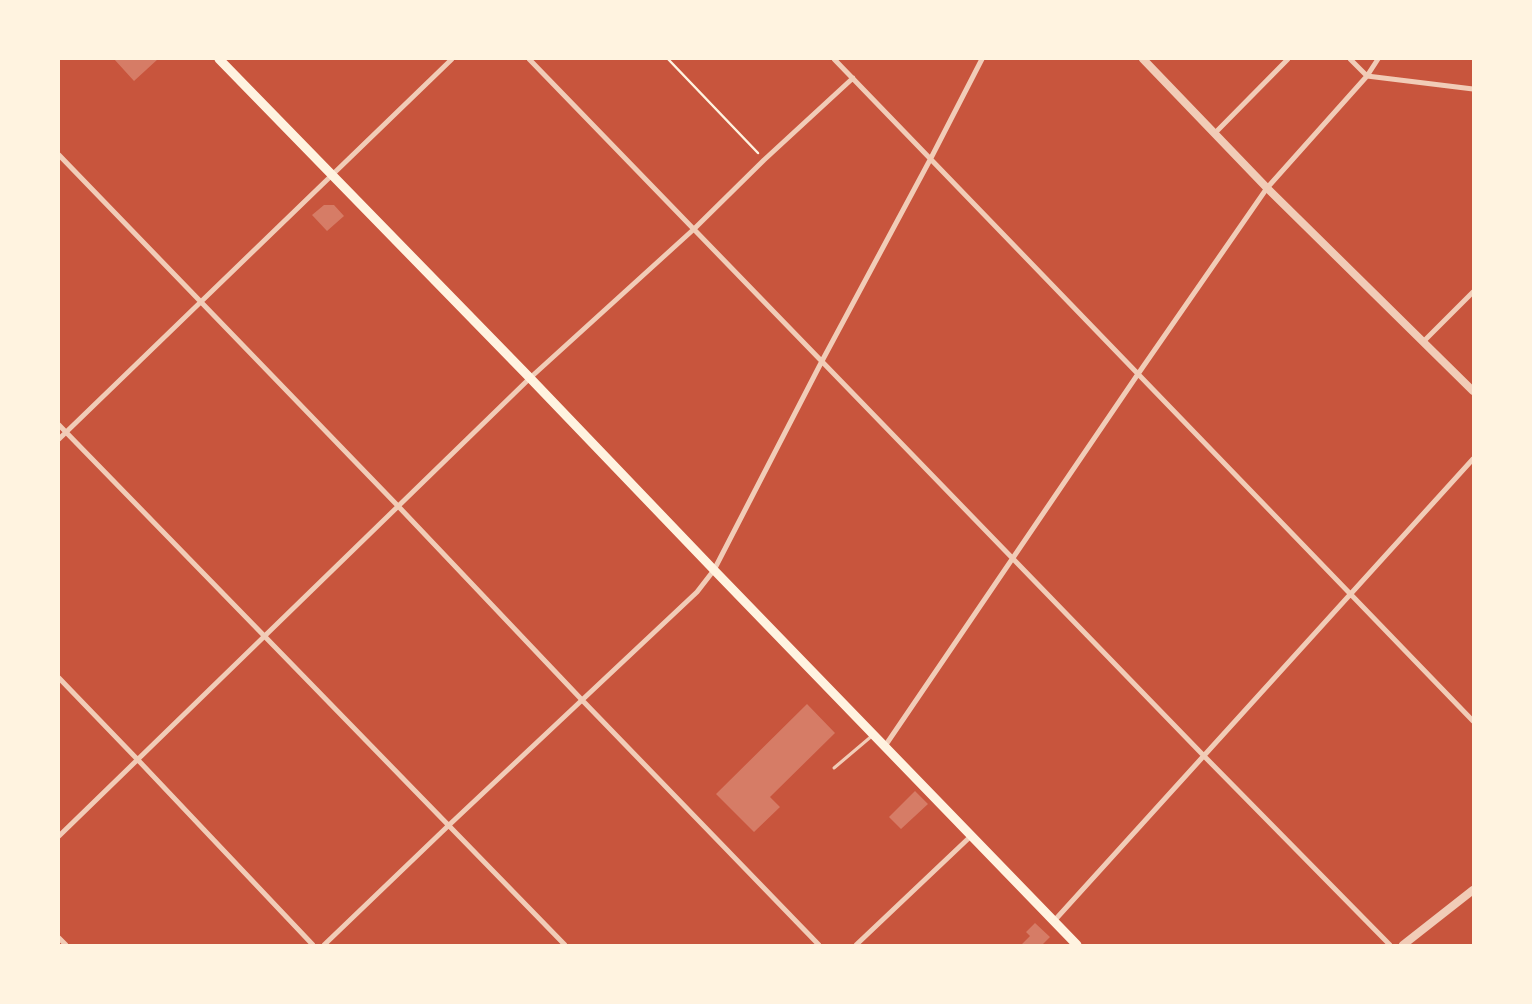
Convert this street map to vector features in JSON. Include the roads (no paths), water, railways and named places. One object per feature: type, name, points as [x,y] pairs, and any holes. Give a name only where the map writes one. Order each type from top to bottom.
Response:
[{"type":"main road","points":[[219,59],[1077,945]]},
{"type":"street","points":[[59,438],[452,59]]},
{"type":"street","points":[[529,59],[1204,756],[1390,945]]},
{"type":"street","points":[[834,59],[1473,721]]},
{"type":"street","points":[[324,945],[697,592],[714,570],[982,59]]},
{"type":"street","points":[[1215,133],[1288,59]]},
{"type":"street","points":[[1350,59],[1367,76],[1473,89]]},
{"type":"street","points":[[885,746],[1267,188],[1367,76],[1378,59]]},
{"type":"street","points":[[1146,60],[1267,188],[1473,392]]},
{"type":"street","points":[[59,836],[530,378],[694,229],[764,160],[853,78]]},
{"type":"street","points":[[59,155],[819,945]]},
{"type":"street","points":[[1423,342],[1473,292]]},
{"type":"street","points":[[59,425],[565,945]]},
{"type":"street","points":[[1054,921],[1473,459]]},
{"type":"street","points":[[59,678],[312,945]]},
{"type":"street","points":[[856,945],[971,836]]},
{"type":"street","points":[[1403,945],[1473,890]]},
{"type":"street","points":[[59,938],[66,945]]},
{"type":"lane","points":[[834,768],[873,734]]}]
